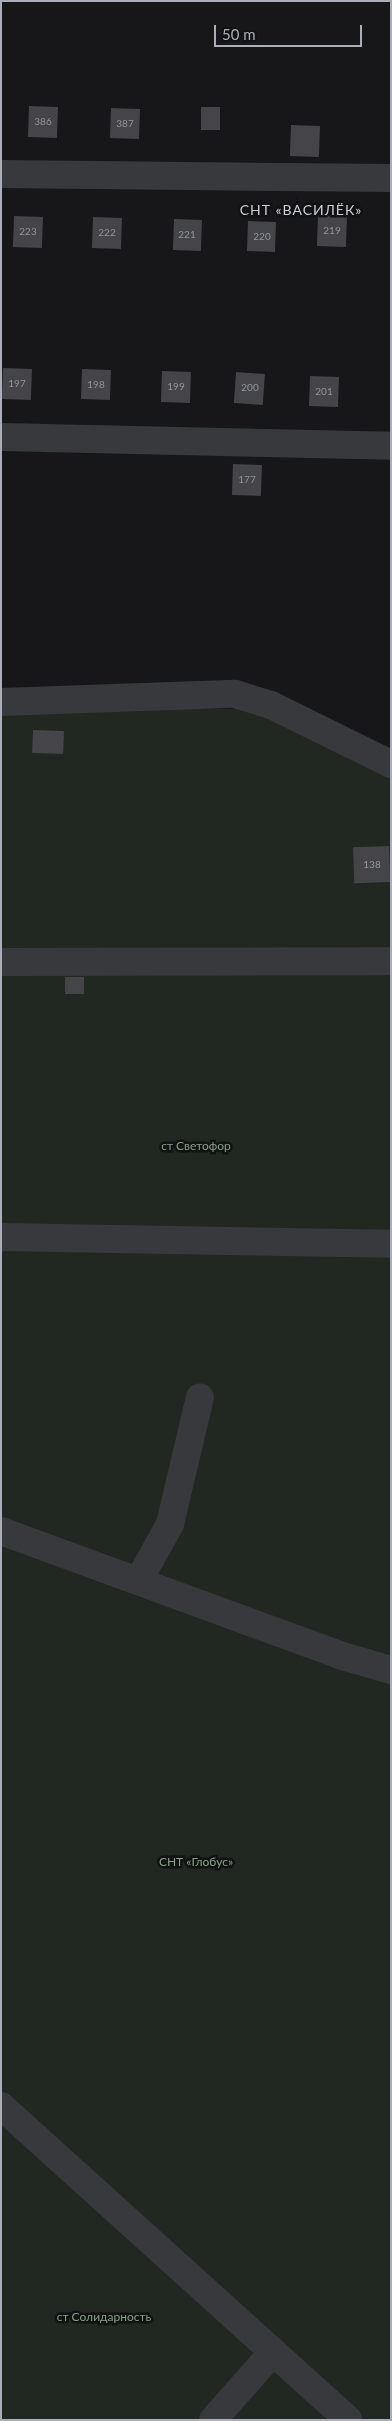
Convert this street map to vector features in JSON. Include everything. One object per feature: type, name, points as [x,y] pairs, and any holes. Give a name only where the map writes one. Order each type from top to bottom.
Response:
[{"type":"street","points":[[1,174],[391,178]]},
{"type":"street","points":[[1,436],[391,446]]},
{"type":"street","points":[[1,702],[235,694],[271,705],[391,764]]},
{"type":"street","points":[[1,962],[391,961]]},
{"type":"street","points":[[1,1237],[391,1244]]},
{"type":"street","points":[[139,1580],[170,1524],[200,1397]]},
{"type":"street","points":[[1,1531],[139,1580],[339,1655],[391,1670]]},
{"type":"street","points":[[1,2106],[348,2420]]},
{"type":"street","points":[[213,2420],[273,2352]]},
{"type":"green space","points":[[1,709],[275,709],[391,765],[391,2420],[1,2420]]},
{"type":"building","points":[[29,106],[58,107],[57,138],[28,137]]},
{"type":"building","points":[[201,107],[220,107],[220,130],[201,130]]},
{"type":"building","points":[[111,108],[140,109],[139,139],[110,138]]},
{"type":"building","points":[[291,125],[320,126],[319,157],[290,156]]},
{"type":"building","points":[[318,215],[347,216],[346,247],[317,246]]},
{"type":"building","points":[[14,216],[43,217],[42,248],[13,247]]},
{"type":"building","points":[[93,217],[122,218],[121,249],[92,248]]},
{"type":"building","points":[[174,219],[202,220],[201,251],[173,250]]},
{"type":"building","points":[[248,221],[276,222],[275,252],[247,251]]},
{"type":"building","points":[[3,368],[32,369],[31,400],[2,399]]},
{"type":"building","points":[[82,369],[111,370],[110,400],[81,399]]},
{"type":"building","points":[[162,371],[191,372],[190,403],[161,402]]},
{"type":"building","points":[[236,372],[265,374],[263,405],[234,403]]},
{"type":"building","points":[[310,376],[339,377],[338,407],[309,406]]},
{"type":"building","points":[[233,464],[262,465],[261,496],[232,495]]},
{"type":"building","points":[[33,730],[64,731],[63,754],[32,753]]},
{"type":"building","points":[[389,846],[390,882],[354,883],[353,847]]},
{"type":"building","points":[[65,977],[84,977],[84,994],[65,994]]},
{"type":"district","name":"СНТ «ВАСИЛЁК»","points":[[301,210]]},
{"type":"park label","name":"ст Светофор","points":[[196,1146]]},
{"type":"park label","name":"СНТ «Глобус»","points":[[196,1862]]},
{"type":"park label","name":"ст Солидарность","points":[[104,2317]]}]
